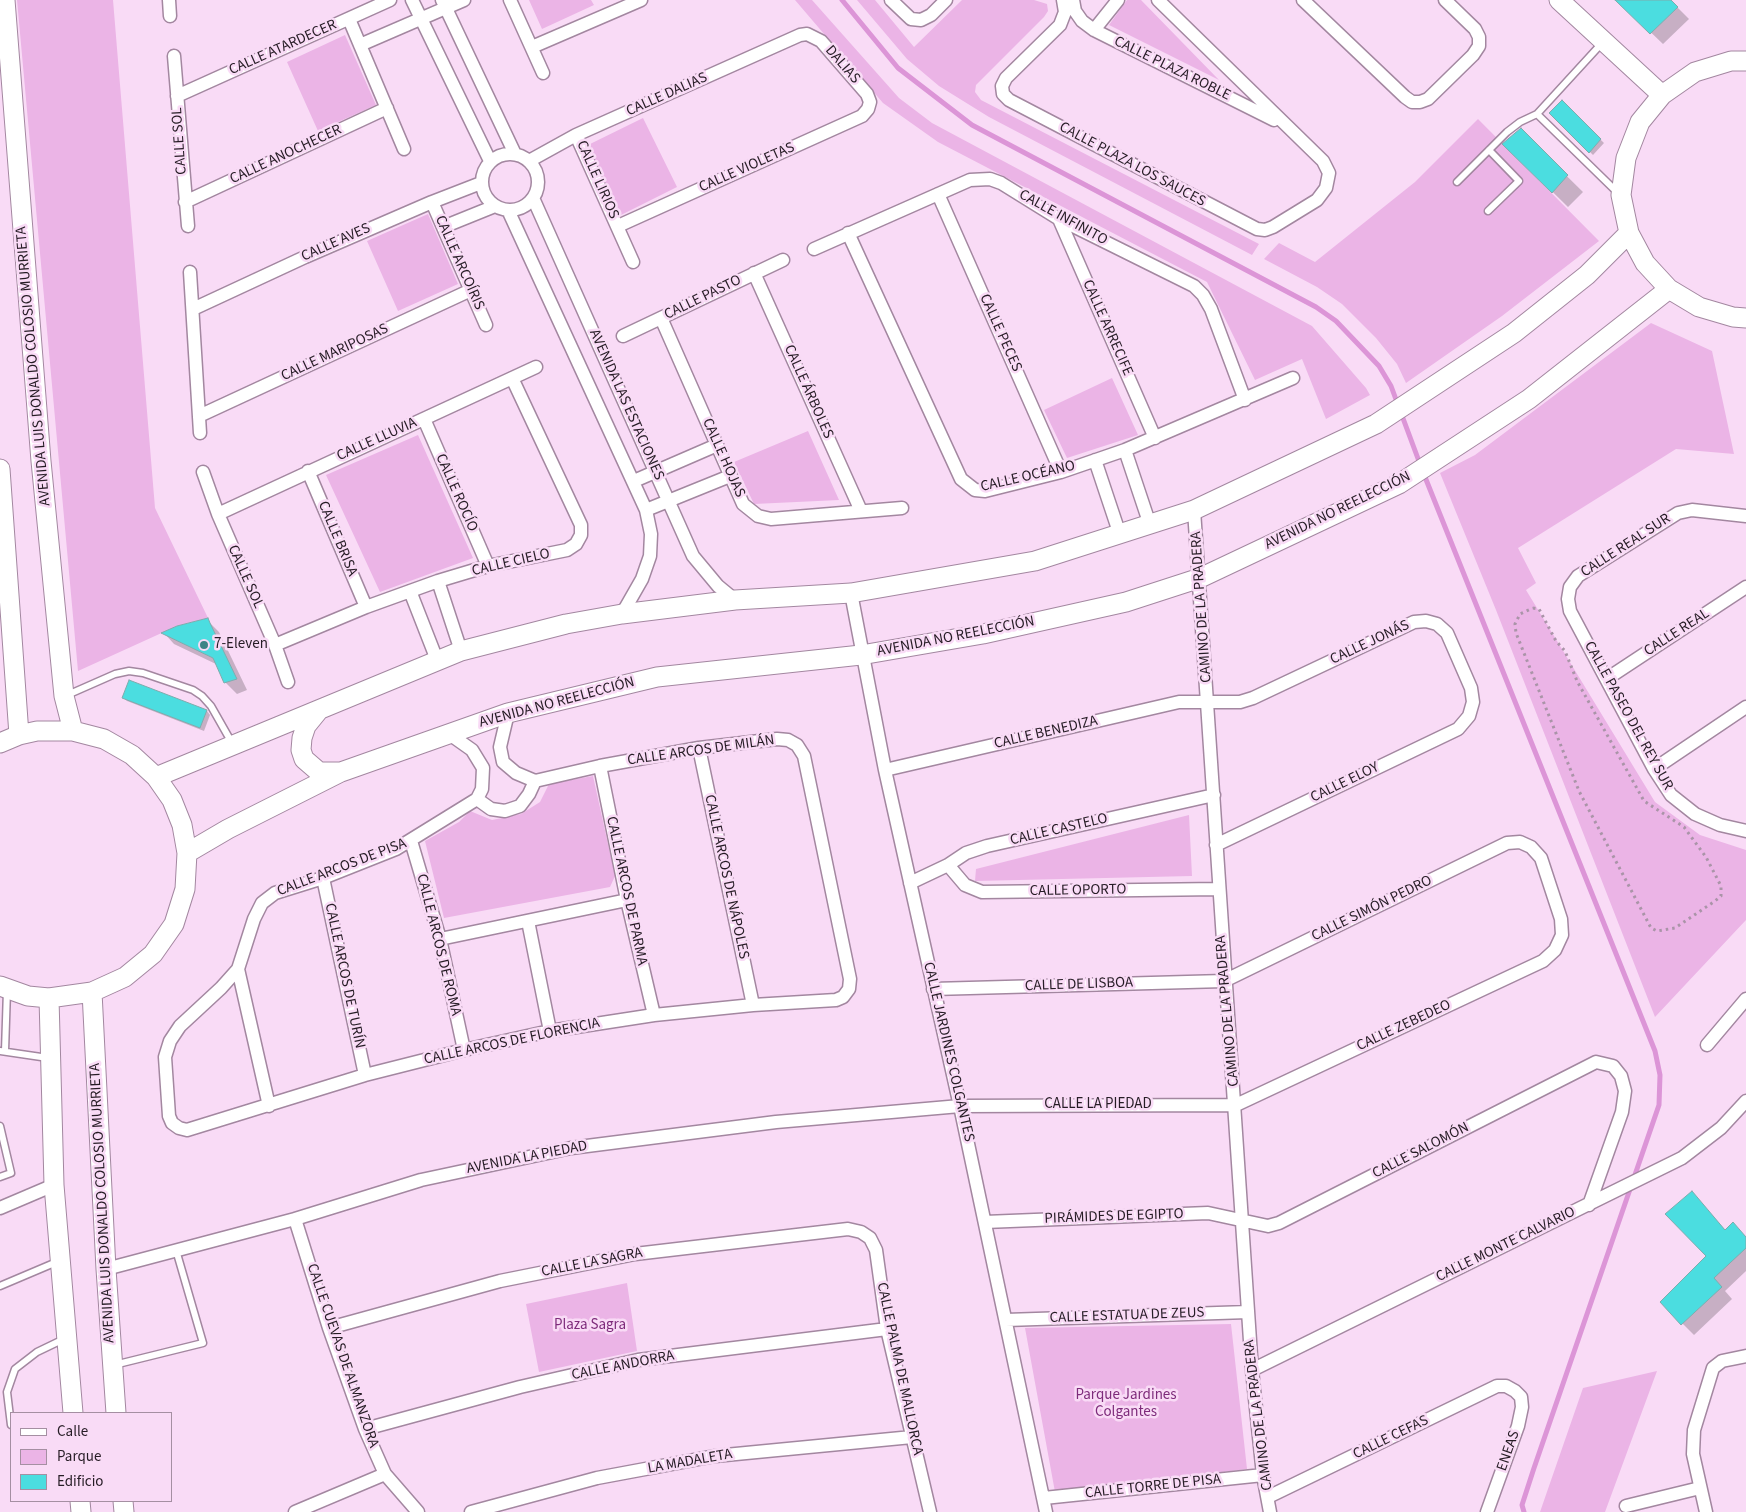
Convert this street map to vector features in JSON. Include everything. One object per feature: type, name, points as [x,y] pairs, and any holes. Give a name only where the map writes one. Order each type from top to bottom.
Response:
[{"type":"main road","points":[[1559,0],[1662,95]]},
{"type":"main road","name":"AVENIDA LUIS DONALDO COLOSIO MURRIETA","points":[[4,9],[40,461],[64,696],[72,731]]},
{"type":"main road","points":[[1746,61],[1731,61],[1695,72],[1662,95],[1640,122],[1626,158],[1621,195],[1629,233],[1645,263],[1669,289],[1699,307],[1733,318],[1746,318]]},
{"type":"main road","points":[[156,777],[461,651],[566,624],[622,614],[736,600],[851,593],[1035,561],[1194,510],[1376,424],[1514,333],[1587,275],[1629,233]]},
{"type":"main road","name":"AVENIDA NO REELECCIÓN","points":[[187,853],[228,829],[342,772],[508,713],[658,677],[861,655],[1021,626],[1126,602],[1200,578],[1399,484],[1528,399],[1669,289]]},
{"type":"main road","points":[[0,469],[19,735]]},
{"type":"main road","points":[[320,709],[306,726],[302,738],[304,759],[319,772],[342,772]]},
{"type":"main road","points":[[0,743],[19,735],[46,731],[72,731],[104,740],[132,755],[156,777],[172,800],[182,825],[187,853],[185,889],[174,924],[153,954],[125,977],[92,992],[49,998],[3,988]]},
{"type":"main road","name":"AVENIDA LUIS DONALDO COLOSIO MURRIETA","points":[[92,992],[106,1269],[116,1412]]},
{"type":"main road","points":[[49,998],[54,1185],[73,1412]]},
{"type":"street","points":[[169,0],[170,16]]},
{"type":"street","name":"CALLE ATARDECER","points":[[177,96],[390,0]]},
{"type":"street","points":[[412,0],[490,161]]},
{"type":"street","points":[[360,45],[421,19],[444,4],[464,0]]},
{"type":"street","points":[[510,0],[543,73]]},
{"type":"street","points":[[532,47],[641,0]]},
{"type":"street","points":[[891,0],[911,19],[921,20],[931,15],[946,0]]},
{"type":"street","name":"CALLE PLAZA LOS SAUCES","points":[[1063,0],[1065,12],[1060,25],[1006,78],[1002,86],[1003,94],[1009,100],[1241,221],[1257,229],[1265,230]]},
{"type":"street","name":"CALLE PLAZA ROBLE","points":[[1073,0],[1075,10],[1082,21],[1094,30],[1286,125]]},
{"type":"street","points":[[1094,30],[1118,0]]},
{"type":"street","name":"CALLE PLAZA ROBLE","points":[[1158,0],[1323,161],[1329,173],[1326,188],[1317,200],[1265,230]]},
{"type":"street","points":[[1302,0],[1405,97],[1412,102],[1420,102],[1428,99],[1473,56],[1478,46],[1479,37],[1475,29],[1445,0]]},
{"type":"street","points":[[444,4],[515,154]]},
{"type":"street","points":[[350,18],[404,149]]},
{"type":"street","name":"DALIAS","points":[[807,34],[821,41],[867,94],[870,102]]},
{"type":"street","name":"CALLE DALIAS","points":[[529,161],[576,135],[800,35],[807,34]]},
{"type":"street","name":"CALLE SOL","points":[[174,56],[188,226]]},
{"type":"street","name":"CALLE VIOLETAS","points":[[618,226],[862,116],[868,109],[870,102]]},
{"type":"street","name":"CALLE ANOCHECER","points":[[185,202],[388,108]]},
{"type":"street","name":"CALLE LIRIOS","points":[[576,135],[634,262]]},
{"type":"street","points":[[515,154],[529,161],[537,174],[537,191],[526,205],[508,210],[495,206],[488,200],[481,183],[485,167],[490,161],[498,156],[515,154]]},
{"type":"street","name":"CALLE INFINITO","points":[[814,249],[970,180],[990,179],[1001,183],[1059,219],[1180,278],[1203,294],[1211,309],[1245,400]]},
{"type":"street","name":"CALLE AVES","points":[[193,309],[432,202],[481,183]]},
{"type":"street","name":"CALLE PECES","points":[[938,194],[1061,472]]},
{"type":"street","name":"AVENIDA LAS ESTACIONES","points":[[533,198],[693,556],[718,586],[736,600]]},
{"type":"street","name":"CALLE ARCOÍRIS","points":[[432,202],[486,325]]},
{"type":"street","points":[[443,227],[495,206]]},
{"type":"street","name":"AVENIDA LAS ESTACIONES","points":[[508,210],[646,510],[651,534],[650,556],[642,579],[622,614]]},
{"type":"street","name":"CALLE ARRECIFE","points":[[1059,219],[1155,438]]},
{"type":"street","name":"CALLE OCÉANO","points":[[848,233],[961,479],[967,486],[975,490],[985,491],[1061,472],[1125,450],[1293,378]]},
{"type":"street","name":"CALLE PASTO","points":[[623,336],[783,260]]},
{"type":"street","points":[[190,272],[200,433]]},
{"type":"street","name":"CALLE ÁRBOLES","points":[[754,273],[861,512]]},
{"type":"street","name":"CALLE MARIPOSAS","points":[[199,416],[471,290]]},
{"type":"street","name":"CALLE HOJAS","points":[[661,318],[743,504],[758,516],[771,520],[902,508]]},
{"type":"street","name":"CALLE LLUVIA","points":[[218,514],[536,367]]},
{"type":"street","name":"CALLE CIELO","points":[[275,645],[366,606],[438,581],[488,566],[567,550],[576,544],[581,535],[581,525],[512,378]]},
{"type":"street","name":"CALLE ROCÍO","points":[[424,419],[488,566]]},
{"type":"street","points":[[634,481],[717,445]]},
{"type":"street","points":[[1125,450],[1150,525]]},
{"type":"street","points":[[1095,460],[1120,535]]},
{"type":"street","name":"CALLE SOL","points":[[203,472],[218,514],[275,645],[288,682]]},
{"type":"street","name":"CALLE BRISA","points":[[308,472],[366,606]]},
{"type":"street","points":[[646,510],[730,476]]},
{"type":"street","name":"CAMINO DE LA PRADERA","points":[[1194,510],[1214,795],[1224,981],[1236,1105],[1252,1370],[1263,1475],[1270,1512]]},
{"type":"street","name":"CALLE REAL SUR","points":[[1570,587],[1578,576],[1678,513],[1692,510],[1746,516]]},
{"type":"street","points":[[438,581],[461,651]]},
{"type":"street","name":"CALLE PASEO DEL REY SUR","points":[[1570,587],[1568,599],[1570,611],[1608,678],[1654,769],[1671,795],[1695,814],[1720,825],[1745,830]]},
{"type":"street","name":"CALLE REAL","points":[[1608,678],[1746,587]]},
{"type":"street","points":[[410,591],[437,660]]},
{"type":"street","name":"CALLE JARDINES COLGANTES","points":[[851,593],[861,655],[885,770],[960,1106],[1046,1512]]},
{"type":"street","name":"CALLE JONÁS","points":[[1208,702],[1240,702],[1253,698],[1414,622],[1426,621],[1438,624],[1447,633],[1471,688],[1473,702],[1469,716]]},
{"type":"street","name":"CALLE BENEDIZA","points":[[885,770],[1168,704],[1208,702]]},
{"type":"street","points":[[1654,769],[1746,707]]},
{"type":"street","points":[[448,733],[472,750],[483,768],[482,789],[477,799],[491,808],[505,811],[520,806],[529,794],[535,781],[516,772],[503,762],[500,747],[508,713]]},
{"type":"street","name":"CALLE ELOY","points":[[1216,845],[1458,729],[1469,716]]},
{"type":"street","name":"CALLE ARCOS DE MILÁN","points":[[535,781],[600,766],[699,748],[777,739],[788,740],[796,745],[804,756],[850,979],[849,989]]},
{"type":"street","name":"CALLE ARCOS DE NÁPOLES","points":[[699,748],[753,1005]]},
{"type":"street","points":[[483,768],[503,762]]},
{"type":"street","name":"CALLE ARCOS DE PARMA","points":[[600,766],[627,900],[654,1015]]},
{"type":"street","name":"CALLE CASTELO","points":[[910,883],[948,865],[966,853],[986,846],[1214,795]]},
{"type":"street","name":"CALLE ARCOS DE PISA","points":[[179,1128],[172,1124],[169,1116],[165,1057],[170,1041],[180,1026],[221,988],[238,968],[254,919],[262,903],[274,893],[323,878],[411,841],[442,819],[477,799]]},
{"type":"street","name":"CALLE ARCOS DE ROMA","points":[[411,841],[440,939],[464,1050]]},
{"type":"street","name":"CALLE SIMÓN PEDRO","points":[[1224,981],[1508,842],[1520,842],[1531,847],[1541,858],[1561,919],[1562,935]]},
{"type":"street","name":"CALLE OPORTO","points":[[948,865],[965,885],[982,892],[1219,889]]},
{"type":"street","name":"CALLE ARCOS DE TURÍN","points":[[323,878],[365,1075]]},
{"type":"street","points":[[440,939],[627,900]]},
{"type":"street","points":[[528,921],[550,1031]]},
{"type":"street","name":"CALLE ZEBEDEO","points":[[1236,1105],[1543,961],[1556,950],[1562,935]]},
{"type":"street","points":[[238,968],[269,1106]]},
{"type":"street","name":"CALLE DE LISBOA","points":[[933,989],[1224,981]]},
{"type":"street","name":"CALLE ARCOS DE FLORENCIA","points":[[179,1128],[187,1130],[365,1075],[550,1031],[654,1015],[753,1005],[836,1000],[843,997],[849,989]]},
{"type":"street","points":[[1707,1045],[1746,999]]},
{"type":"street","name":"CALLE SALOMÓN","points":[[1243,1221],[1268,1226],[1279,1223],[1596,1062],[1612,1066],[1622,1076],[1625,1091],[1622,1112],[1589,1205]]},
{"type":"street","name":"CALLE MONTE CALVARIO","points":[[1252,1370],[1654,1172],[1702,1145],[1746,1101]]},
{"type":"street","name":"CALLE LA PIEDAD","points":[[960,1106],[1236,1105]]},
{"type":"street","name":"AVENIDA LA PIEDAD","points":[[106,1269],[295,1219],[421,1180],[571,1148],[776,1122],[960,1106]]},
{"type":"street","points":[[0,1207],[54,1185]]},
{"type":"street","name":"PIRÁMIDES DE EGIPTO","points":[[985,1222],[1208,1213],[1218,1213],[1243,1221]]},
{"type":"street","name":"CALLE CUEVAS DE ALMANZORA","points":[[295,1219],[329,1328],[365,1430],[385,1474],[418,1512]]},
{"type":"street","name":"CALLE LA SAGRA","points":[[329,1328],[500,1281],[635,1254],[848,1229],[861,1232]]},
{"type":"street","name":"CALLE PALMA DE MALLORCA","points":[[861,1232],[870,1238],[876,1250],[888,1330],[930,1512]]},
{"type":"street","name":"CALLE ESTATUA DE ZEUS","points":[[1006,1320],[1248,1312]]},
{"type":"street","name":"CALLE ANDORRA","points":[[365,1430],[520,1387],[638,1360],[888,1330]]},
{"type":"street","points":[[1706,1512],[1692,1442],[1713,1368],[1722,1361],[1746,1356]]},
{"type":"street","name":"CALLE CEFAS","points":[[1268,1497],[1497,1386],[1506,1386],[1515,1391]]},
{"type":"street","name":"ENEAS","points":[[1487,1512],[1518,1426],[1522,1407],[1520,1397],[1515,1391]]},
{"type":"street","name":"LA MADALETA","points":[[471,1512],[597,1478],[716,1456],[912,1437]]},
{"type":"street","points":[[295,1512],[385,1474]]},
{"type":"street","name":"CALLE TORRE DE PISA","points":[[1044,1498],[1263,1475]]},
{"type":"street","points":[[1626,1506],[1700,1488]]},
{"type":"lane","points":[[1457,182],[1520,122],[1537,114],[1604,42]]},
{"type":"lane","points":[[1537,114],[1621,195]]},
{"type":"lane","points":[[1488,211],[1519,181],[1489,150]]},
{"type":"lane","points":[[64,696],[115,674],[128,671],[143,673],[193,690],[202,696],[211,706],[233,745]]},
{"type":"lane","points":[[3,988],[2,1051],[50,1058]]},
{"type":"lane","points":[[0,1126],[11,1173],[0,1177]]},
{"type":"lane","points":[[113,1366],[203,1343],[176,1250]]},
{"type":"lane","points":[[0,1284],[61,1260]]},
{"type":"lane","points":[[10,1416],[7,1392],[15,1369],[37,1352],[68,1338]]},
{"type":"path","points":[[1539,609],[1556,641],[1565,651],[1577,681],[1644,802],[1684,827],[1706,857],[1721,886],[1720,896],[1715,901],[1675,928],[1657,931],[1651,928],[1579,791],[1516,633],[1515,624],[1520,614],[1527,610],[1539,609]]},
{"type":"green space","points":[[17,0],[113,0],[155,508],[208,618],[177,626],[78,671]]},
{"type":"green space","points":[[529,0],[591,0],[594,5],[542,29]]},
{"type":"green space","points":[[795,0],[812,0],[899,98],[932,123],[1312,326],[1370,395],[1326,419],[1302,359],[1255,380],[1207,282],[938,142],[883,103]]},
{"type":"green space","points":[[857,0],[875,0],[914,47],[962,0],[1034,0],[1047,4],[1048,11],[1044,17],[976,85],[975,92],[981,100],[1259,244],[1252,255],[989,117],[939,86],[907,59]]},
{"type":"green space","points":[[1127,0],[1141,0],[1219,80],[1109,25]]},
{"type":"green space","points":[[345,35],[376,105],[318,131],[287,62]]},
{"type":"green space","points":[[643,118],[677,187],[621,215],[588,145]]},
{"type":"green space","points":[[1478,119],[1599,241],[1502,316],[1406,383],[1397,364],[1376,338],[1342,304],[1317,287],[1264,259],[1279,243],[1315,262],[1415,182]]},
{"type":"green space","points":[[428,214],[458,284],[398,311],[367,241]]},
{"type":"green space","points":[[1651,323],[1712,351],[1734,454],[1676,449],[1518,548],[1536,583],[1526,590],[1655,802],[1700,835],[1746,850],[1746,920],[1655,1017],[1496,610],[1440,473],[1475,455]]},
{"type":"green space","points":[[1112,378],[1138,435],[1067,458],[1044,410]]},
{"type":"green space","points":[[808,431],[839,500],[754,504],[734,462]]},
{"type":"green space","points":[[418,435],[473,558],[380,592],[326,475]]},
{"type":"green space","points":[[593,776],[615,876],[610,887],[444,918],[425,841],[459,822],[470,811],[492,820],[521,814],[540,802],[549,784]]},
{"type":"green space","points":[[1189,815],[1192,876],[975,881],[976,869]]},
{"type":"green space","name":"Plaza Sagra","points":[[627,1283],[637,1351],[539,1372],[526,1304]]},
{"type":"green space","name":"Parque Jardines Colgantes","points":[[1231,1324],[1247,1469],[1055,1492],[1025,1328]]},
{"type":"green space","points":[[1657,1371],[1605,1512],[1540,1512],[1583,1388]]},
{"type":"building","points":[[1615,0],[1671,0],[1678,7],[1650,34]]},
{"type":"building","points":[[1562,100],[1601,139],[1589,153],[1549,113]]},
{"type":"building","points":[[1521,128],[1568,175],[1552,193],[1502,144]]},
{"type":"building","name":"7-Eleven","points":[[208,618],[237,679],[224,683],[213,658],[161,633],[177,626]]},
{"type":"building","points":[[129,680],[207,710],[200,728],[122,698]]},
{"type":"building","points":[[1692,1191],[1725,1230],[1733,1222],[1746,1237],[1746,1248],[1714,1278],[1722,1287],[1681,1325],[1660,1302],[1706,1256],[1665,1214]]},
{"type":"waterway","points":[[842,0],[898,68],[972,125],[1316,307],[1336,321],[1379,366],[1391,386],[1420,464]]},
{"type":"waterway","points":[[1423,472],[1655,1051],[1660,1075],[1659,1105],[1534,1468],[1522,1505],[1524,1512]]},
{"type":"place","name":"7-Eleven","points":[[204,645]]}]
